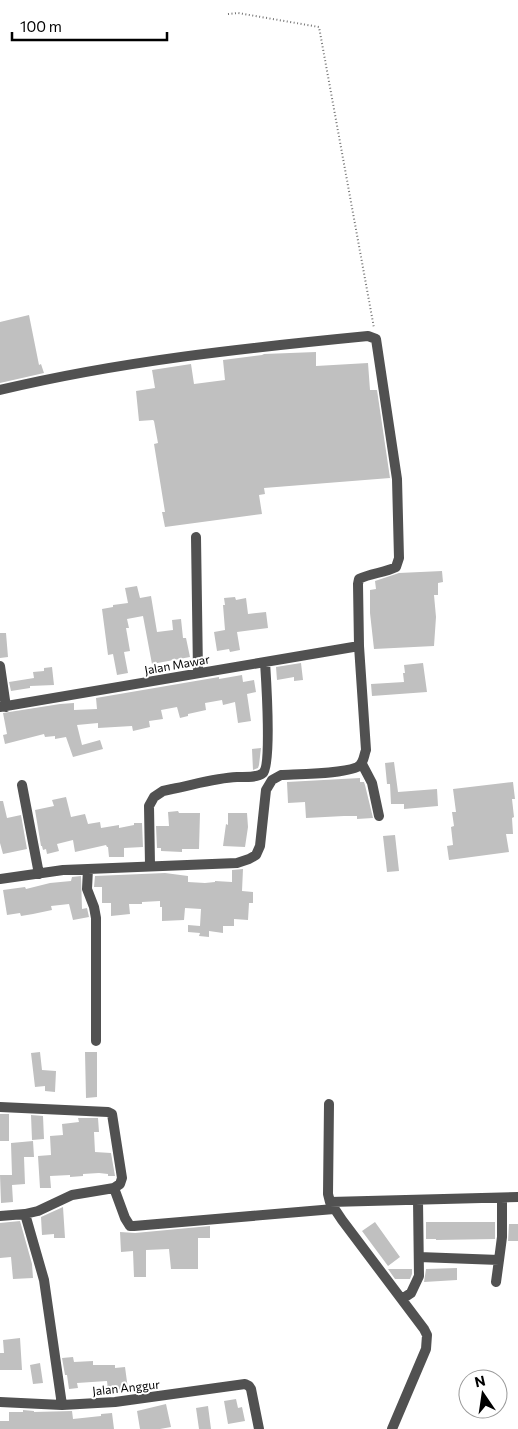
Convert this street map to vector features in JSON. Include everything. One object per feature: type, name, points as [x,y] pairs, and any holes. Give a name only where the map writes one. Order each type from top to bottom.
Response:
[{"type":"street","points":[[0,390],[60,377],[197,354],[368,336],[376,339],[397,479],[399,558],[396,566],[388,571],[365,576],[359,579],[358,584],[359,646],[366,750],[362,764],[357,768],[346,771],[281,775],[272,780],[266,790],[260,846],[256,855],[237,863],[88,869],[0,879]]},
{"type":"street","points":[[196,537],[198,673]]},
{"type":"street","name":"Jalan Mawar","points":[[3,707],[359,646]]},
{"type":"street","points":[[150,866],[149,806],[154,797],[163,791],[172,789],[233,777],[258,775],[266,769],[268,756],[266,662]]},
{"type":"street","points":[[0,666],[3,707]]},
{"type":"street","points":[[362,764],[372,783],[379,816]]},
{"type":"street","points":[[22,785],[39,874]]},
{"type":"street","points":[[88,869],[88,889],[96,918],[96,1041]]},
{"type":"street","points":[[328,1104],[328,1194],[332,1206],[424,1329],[428,1342],[392,1429]]},
{"type":"street","points":[[0,1107],[108,1112],[112,1114],[122,1178],[120,1184],[114,1188],[72,1195],[38,1211],[26,1214],[0,1216]]},
{"type":"street","points":[[114,1188],[125,1218],[130,1226],[332,1206],[418,1200],[518,1198]]},
{"type":"street","points":[[496,1282],[502,1237],[502,1198]]},
{"type":"street","points":[[402,1299],[411,1293],[419,1276],[418,1200]]},
{"type":"street","points":[[26,1214],[44,1280],[62,1405]]},
{"type":"street","points":[[419,1257],[499,1260]]},
{"type":"street","name":"Jalan Anggur","points":[[0,1402],[62,1405],[116,1402],[245,1384],[251,1390],[259,1429]]},
{"type":"path","points":[[228,14],[238,13],[319,27],[376,339]]},
{"type":"building","points":[[29,315],[39,365],[41,364],[44,373],[0,383],[0,322]]},
{"type":"building","points":[[316,352],[316,366],[368,363],[370,390],[377,390],[390,478],[264,488],[265,494],[259,495],[262,514],[165,527],[162,512],[165,512],[154,444],[158,443],[154,421],[139,421],[136,391],[155,388],[152,370],[191,364],[194,384],[225,380],[223,360],[264,354]]},
{"type":"building","points":[[442,571],[443,582],[438,583],[438,595],[434,595],[436,617],[434,646],[374,649],[370,613],[370,590],[376,589],[375,581],[399,573]]},
{"type":"building","points":[[137,586],[140,598],[151,596],[157,632],[173,630],[172,620],[181,619],[183,638],[186,638],[190,657],[152,664],[143,616],[127,619],[129,628],[126,628],[130,651],[124,652],[128,673],[117,675],[113,654],[108,655],[102,609],[128,603],[125,588]]},
{"type":"building","points":[[235,597],[236,600],[246,598],[248,614],[266,612],[268,628],[237,632],[240,650],[230,652],[229,649],[217,651],[214,632],[225,630],[224,598]]},
{"type":"building","points":[[0,633],[6,633],[8,657],[0,658]]},
{"type":"building","points":[[301,663],[303,680],[294,681],[294,677],[277,680],[276,667]]},
{"type":"building","points":[[423,663],[427,692],[372,696],[371,684],[404,682],[404,665]]},
{"type":"building","points":[[52,667],[54,685],[30,686],[30,688],[11,691],[9,682],[34,678],[33,672],[44,671],[44,668]]},
{"type":"building","points":[[242,675],[243,682],[254,680],[256,692],[247,694],[251,721],[238,723],[235,702],[223,705],[222,700],[205,703],[206,710],[180,718],[177,707],[161,710],[163,719],[149,721],[150,727],[133,731],[132,726],[98,728],[98,723],[77,725],[82,745],[100,740],[103,749],[73,757],[66,737],[55,739],[55,736],[45,737],[44,734],[5,744],[3,735],[7,734],[3,713],[74,703],[74,710],[97,709],[96,698],[219,677],[219,679]]},
{"type":"building","points":[[261,748],[258,768],[253,770],[252,749]]},
{"type":"building","points":[[394,762],[398,792],[437,789],[438,806],[404,809],[404,804],[391,804],[390,784],[387,784],[385,763]]},
{"type":"building","points":[[360,778],[360,782],[364,782],[365,785],[373,818],[357,819],[357,816],[344,816],[306,818],[305,802],[288,803],[287,782]]},
{"type":"building","points":[[513,782],[515,799],[512,799],[513,834],[506,834],[509,852],[449,860],[447,846],[453,845],[451,827],[454,826],[452,812],[456,812],[453,789]]},
{"type":"building","points":[[66,797],[71,817],[85,814],[88,824],[100,822],[101,828],[119,825],[119,828],[134,825],[134,823],[142,823],[143,847],[124,848],[124,857],[109,857],[106,845],[75,852],[73,840],[57,844],[59,851],[47,854],[46,849],[43,850],[41,846],[35,810],[54,806],[52,800]]},
{"type":"building","points":[[0,801],[3,801],[7,818],[21,815],[27,849],[3,854],[0,843]]},
{"type":"building","points":[[178,811],[179,813],[200,813],[199,849],[182,849],[182,852],[161,851],[161,848],[157,848],[156,826],[169,826],[168,812]]},
{"type":"building","points":[[228,813],[247,813],[248,827],[245,847],[223,846],[226,824],[228,825]]},
{"type":"building","points":[[395,835],[399,871],[387,872],[383,836]]},
{"type":"building","points":[[243,869],[242,891],[253,892],[253,903],[249,903],[248,920],[234,919],[234,926],[223,926],[223,933],[209,931],[209,937],[199,936],[200,933],[188,932],[188,925],[200,926],[201,909],[185,908],[184,920],[162,921],[160,901],[142,902],[142,904],[129,904],[130,914],[111,916],[111,903],[102,903],[102,887],[94,887],[95,876],[165,873],[188,876],[188,882],[232,882],[232,870]]},
{"type":"building","points":[[81,876],[82,909],[87,908],[89,917],[73,920],[69,904],[51,906],[52,910],[33,914],[21,916],[20,913],[7,915],[3,890],[25,887],[26,889],[50,883],[71,881],[72,877]]},
{"type":"building","points":[[40,1052],[42,1070],[56,1071],[55,1092],[45,1091],[45,1086],[35,1087],[31,1053]]},
{"type":"building","points":[[85,1052],[97,1052],[97,1097],[86,1098]]},
{"type":"building","points":[[0,1114],[9,1114],[9,1141],[0,1141]]},
{"type":"building","points":[[31,1115],[43,1116],[44,1139],[32,1140]]},
{"type":"building","points":[[78,1118],[98,1118],[99,1132],[94,1132],[95,1152],[111,1153],[115,1176],[99,1173],[70,1177],[70,1175],[50,1176],[51,1188],[40,1188],[38,1156],[51,1155],[50,1136],[63,1135],[62,1124],[79,1122]]},
{"type":"building","points":[[33,1141],[34,1157],[24,1157],[25,1184],[12,1185],[13,1202],[1,1203],[0,1175],[12,1175],[11,1143]]},
{"type":"building","points":[[63,1207],[65,1238],[54,1238],[54,1234],[42,1235],[41,1217]]},
{"type":"building","points":[[20,1221],[32,1264],[33,1278],[13,1279],[11,1257],[0,1258],[0,1223]]},
{"type":"building","points":[[375,1222],[400,1257],[388,1266],[362,1231]]},
{"type":"building","points":[[426,1222],[495,1222],[495,1239],[426,1239]]},
{"type":"building","points":[[509,1224],[518,1224],[518,1241],[508,1241]]},
{"type":"building","points":[[210,1226],[210,1238],[198,1238],[198,1269],[171,1269],[169,1249],[146,1250],[146,1277],[134,1277],[133,1251],[121,1252],[120,1232],[135,1233]]},
{"type":"building","points":[[457,1268],[457,1280],[424,1282],[426,1269]]},
{"type":"building","points":[[388,1269],[412,1269],[412,1274],[410,1279],[395,1279]]},
{"type":"building","points":[[20,1338],[22,1370],[0,1370],[0,1353],[4,1353],[3,1340]]},
{"type":"building","points":[[73,1357],[74,1362],[93,1361],[93,1365],[115,1365],[115,1368],[125,1367],[128,1389],[108,1390],[107,1381],[77,1383],[78,1388],[69,1389],[62,1358]]},
{"type":"building","points":[[40,1363],[43,1383],[33,1384],[30,1365]]},
{"type":"building","points":[[236,1399],[238,1408],[242,1407],[245,1421],[228,1424],[224,1401]]},
{"type":"building","points":[[166,1404],[171,1427],[140,1429],[137,1411]]},
{"type":"building","points":[[208,1406],[211,1429],[199,1429],[196,1408]]},
{"type":"building","points":[[23,1410],[34,1412],[72,1411],[73,1419],[112,1413],[114,1429],[0,1429],[0,1421],[9,1421],[9,1412],[23,1412]]}]
